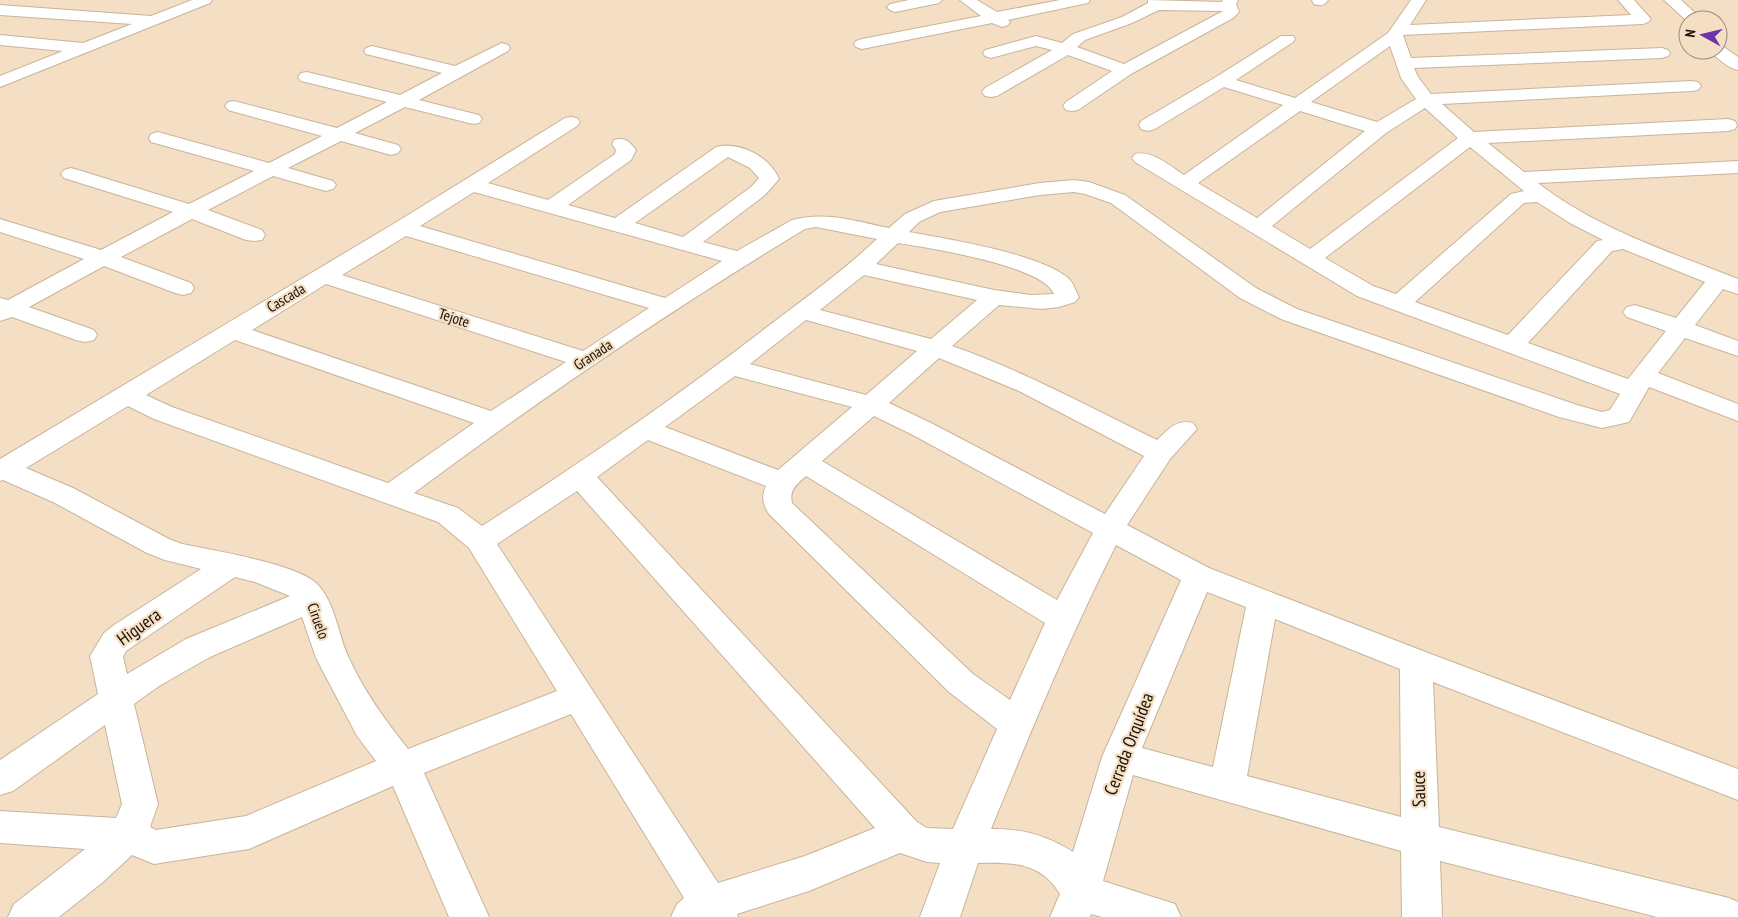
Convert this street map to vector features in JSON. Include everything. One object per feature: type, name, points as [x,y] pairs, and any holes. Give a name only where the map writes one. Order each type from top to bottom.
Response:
[{"type":"street","points":[[44,13],[78,0]]},
{"type":"street","points":[[0,81],[88,48],[205,0]]},
{"type":"street","points":[[895,7],[934,0]]},
{"type":"street","points":[[967,0],[1036,42],[1088,55],[1125,70]]},
{"type":"street","points":[[862,44],[1083,0]]},
{"type":"street","points":[[1186,183],[1299,105],[1396,33],[1419,0]]},
{"type":"street","points":[[1396,33],[1643,19],[1626,0]]},
{"type":"street","points":[[1672,0],[1684,10]]},
{"type":"street","points":[[991,92],[1064,50],[1079,37],[1127,20],[1156,2],[1230,4],[1231,12],[1228,15],[1125,70],[1072,106]]},
{"type":"street","points":[[110,18],[145,4]]},
{"type":"street","points":[[0,10],[153,21]]},
{"type":"street","points":[[480,541],[580,476],[731,367],[860,267],[912,218],[934,207],[1040,189],[1074,186],[1089,188],[1118,199],[1248,293],[1289,314],[1568,411],[1602,420],[1620,416],[1639,383],[1680,327],[1728,284],[1625,242],[1577,219],[1541,195],[1426,100],[1410,78],[1403,63],[1396,33]]},
{"type":"street","points":[[1148,125],[1222,81],[1287,39]]},
{"type":"street","points":[[0,40],[88,48]]},
{"type":"street","points":[[991,53],[1036,42]]},
{"type":"street","points":[[3,309],[341,135],[502,48]]},
{"type":"street","points":[[1088,55],[1169,48]]},
{"type":"street","points":[[372,51],[458,72]]},
{"type":"street","points":[[1403,63],[1662,53]]},
{"type":"street","points":[[307,77],[473,119]]},
{"type":"street","points":[[1222,81],[1379,129]]},
{"type":"street","points":[[1258,227],[1379,129],[1426,100],[1692,86]]},
{"type":"street","points":[[234,106],[391,149]]},
{"type":"street","name":"Cascada","points":[[2,469],[472,186],[571,122]]},
{"type":"street","points":[[1310,258],[1470,138],[1728,125]]},
{"type":"street","points":[[158,138],[326,185]]},
{"type":"street","points":[[551,207],[618,161],[626,153],[621,144]]},
{"type":"street","points":[[619,225],[722,151],[737,152],[766,171],[769,179],[758,192],[686,244]]},
{"type":"street","points":[[1142,158],[1365,291],[1513,345],[1738,413]]},
{"type":"street","points":[[1520,178],[1738,167]]},
{"type":"street","points":[[71,174],[191,212],[254,235]]},
{"type":"street","points":[[472,186],[740,259]]},
{"type":"street","points":[[1399,304],[1518,198],[1541,195]]},
{"type":"street","name":"Granada","points":[[393,494],[494,421],[584,360],[740,259],[799,224],[816,221],[834,223],[894,236]]},
{"type":"street","points":[[0,225],[104,258],[183,288]]},
{"type":"street","points":[[403,228],[668,306]]},
{"type":"street","points":[[0,242],[28,234]]},
{"type":"street","points":[[860,267],[994,297],[1032,301],[1058,301],[1067,297],[1068,292],[1060,283],[1040,271],[997,255],[894,236]]},
{"type":"street","points":[[1513,345],[1605,246],[1625,242]]},
{"type":"street","name":"Tejote","points":[[323,276],[584,360]]},
{"type":"street","points":[[994,297],[792,472],[776,495],[779,507],[961,683],[1016,724]]},
{"type":"street","points":[[3,309],[85,335]]},
{"type":"street","points":[[801,312],[934,348],[982,366],[1160,453]]},
{"type":"street","points":[[1635,312],[1738,349]]},
{"type":"street","points":[[232,331],[494,421]]},
{"type":"street","points":[[731,367],[870,404],[922,429],[1198,576],[1416,662],[1738,785]]},
{"type":"street","points":[[126,396],[163,413],[448,515],[465,527],[480,541],[578,696],[706,913],[904,834]]},
{"type":"street","points":[[645,429],[792,472],[1064,619]]},
{"type":"street","points":[[940,917],[965,847],[1016,724],[1064,619],[1110,528],[1160,453],[1184,429]]},
{"type":"street","name":"Ciruelo","points":[[2,469],[63,495],[158,546],[176,553],[261,572],[296,585],[305,591],[312,600],[332,658],[369,726],[401,767],[410,782],[469,917]]},
{"type":"street","points":[[580,476],[904,834],[913,841],[927,845],[965,847],[1009,844],[1042,853],[1067,870],[1075,904],[1162,917]]},
{"type":"street","name":"Higuera","points":[[128,835],[140,804],[106,656],[116,642],[125,634],[231,565]]},
{"type":"street","name":"Cerrada Orquídea","points":[[1075,904],[1120,757],[1198,576]]},
{"type":"street","points":[[0,780],[147,677],[198,648],[312,600]]},
{"type":"street","points":[[1227,786],[1263,601]]},
{"type":"street","name":"Sauce","points":[[1416,662],[1422,917]]},
{"type":"street","points":[[0,827],[128,835],[154,847],[249,832],[401,767],[578,696]]},
{"type":"street","points":[[1120,757],[1420,838],[1729,917]]},
{"type":"street","points":[[28,917],[89,870],[128,835]]}]
